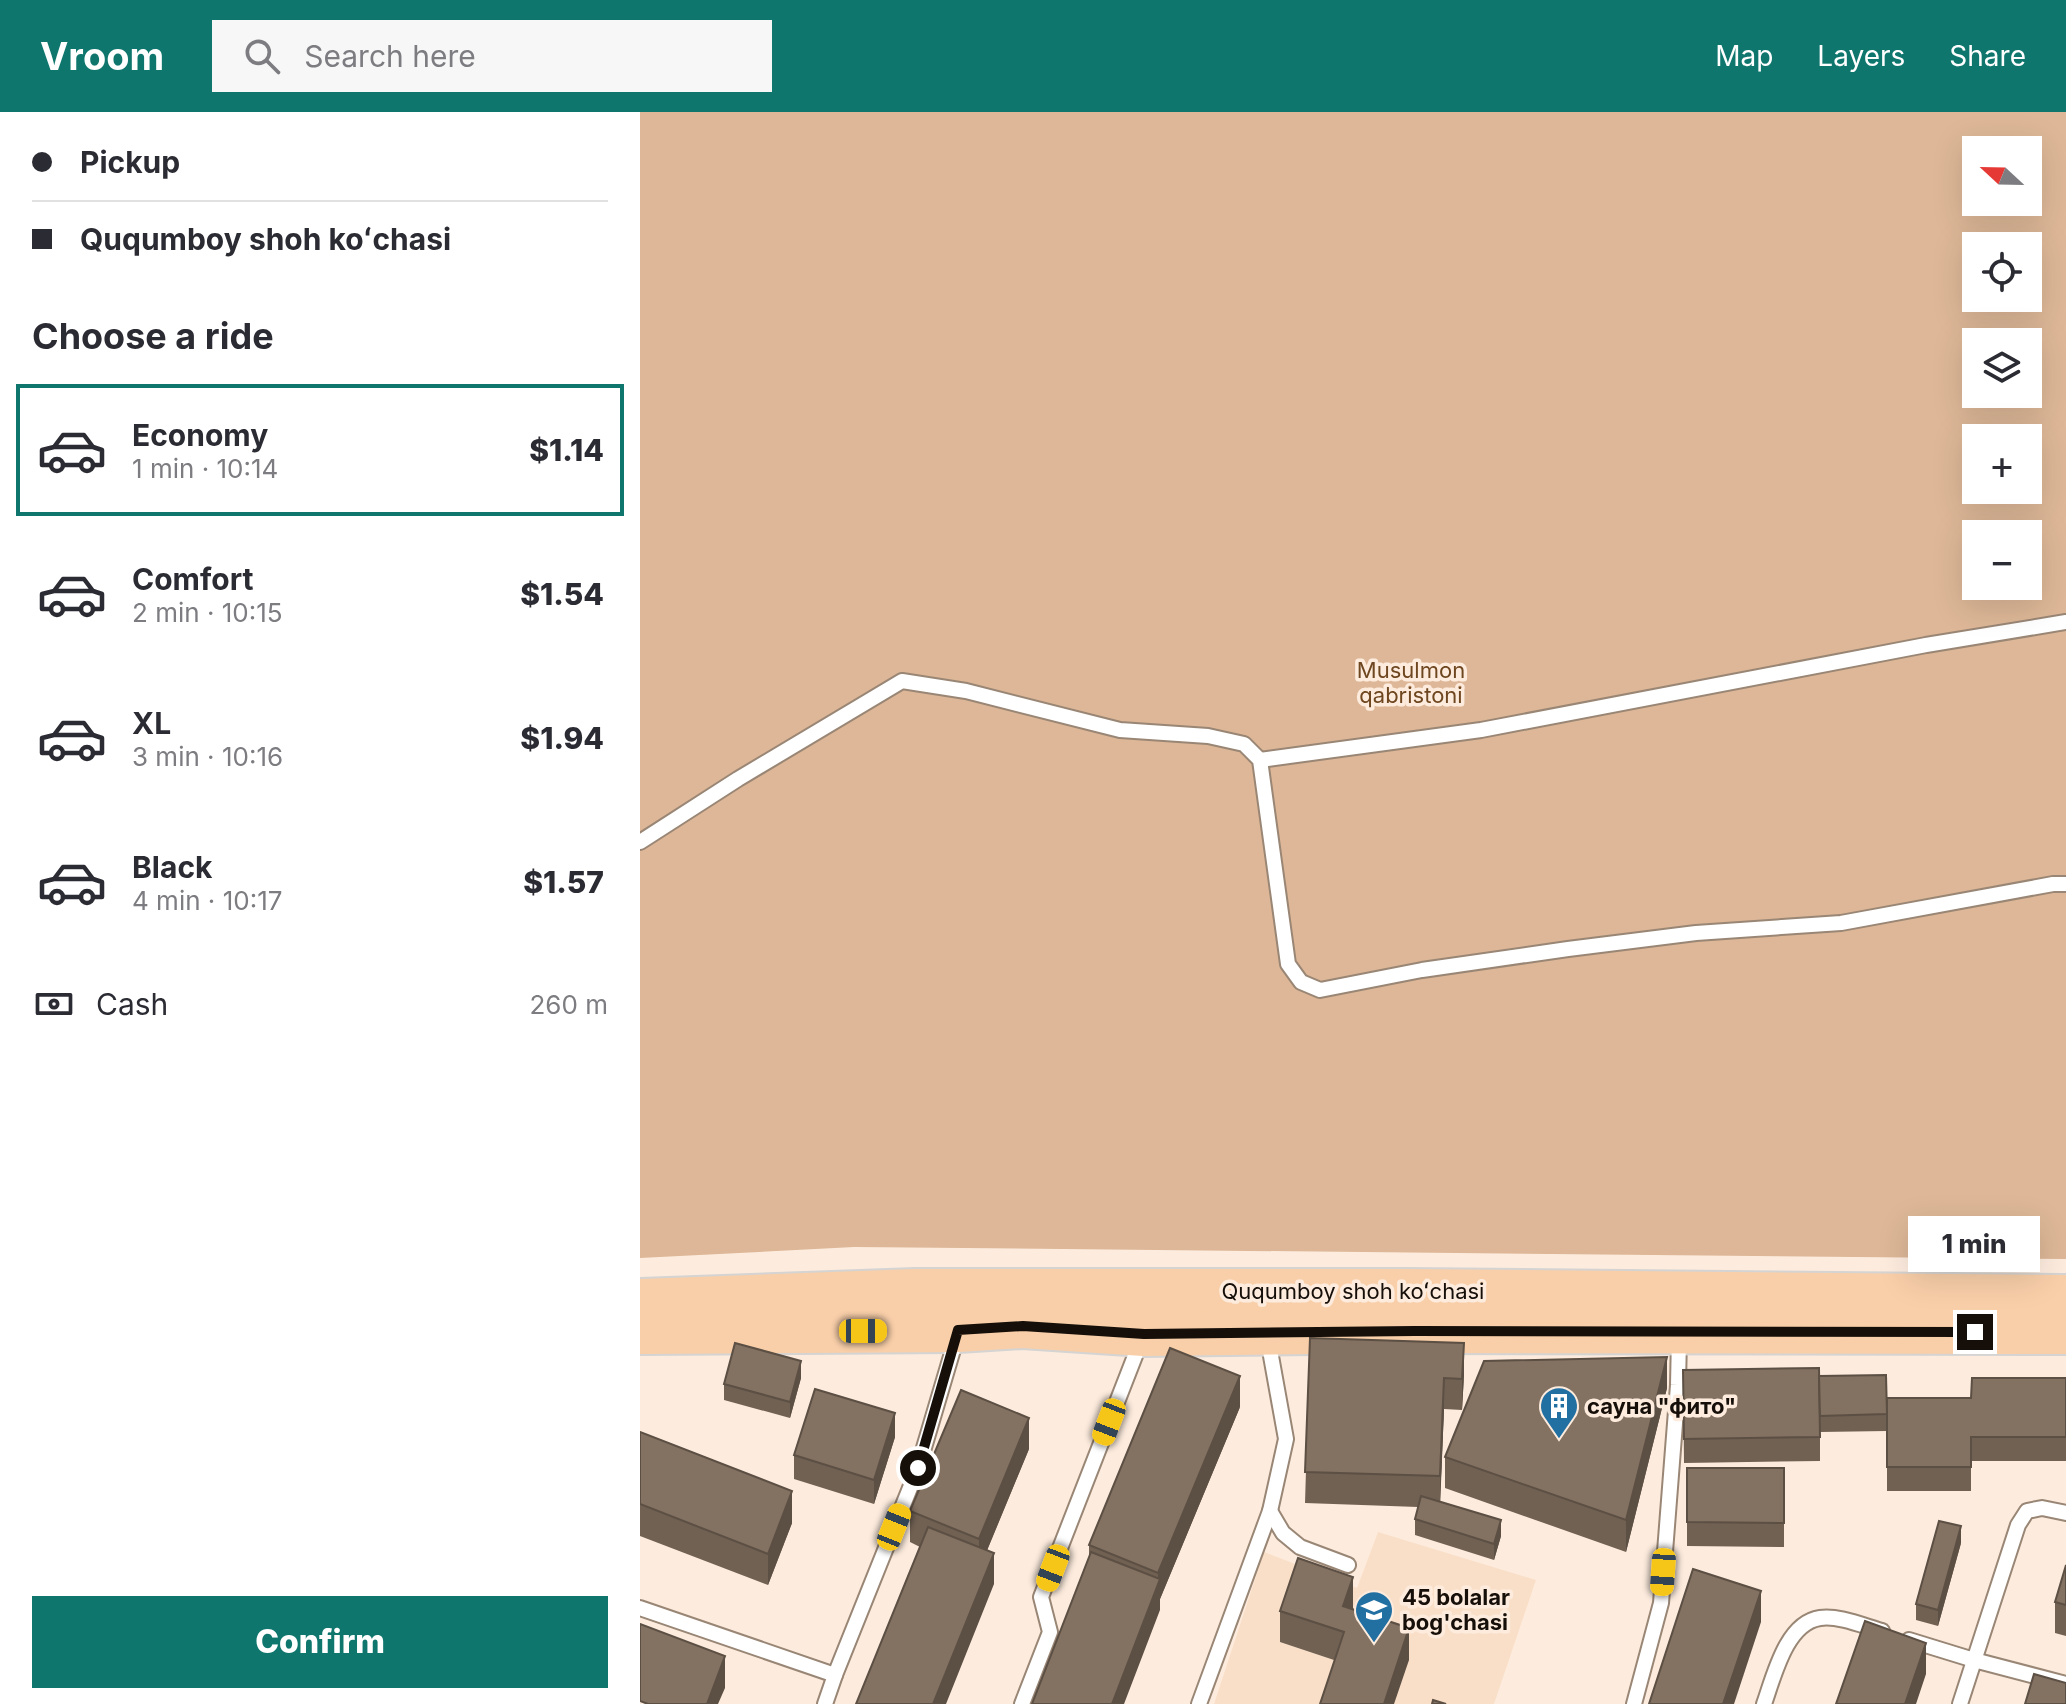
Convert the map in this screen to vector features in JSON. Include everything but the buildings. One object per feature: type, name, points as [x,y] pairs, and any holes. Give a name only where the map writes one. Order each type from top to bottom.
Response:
[{"type":"main road","name":"Ququmboy shoh koʻchasi","points":[[640,1301],[915,1291],[1422,1291],[2066,1297]]},
{"type":"main road","name":"Ququmboy shoh koʻchasi","points":[[640,1332],[958,1330],[1023,1326],[1144,1334],[1415,1331],[2066,1332]]},
{"type":"lane","points":[[1260,760],[1481,730],[1926,645],[2066,622]]},
{"type":"lane","points":[[640,842],[902,681],[966,691],[1120,730],[1208,736],[1244,744],[1260,760],[1288,964],[1301,982],[1320,990],[1422,970],[1568,949],[1696,933],[1841,923],[2066,884]]},
{"type":"lane","points":[[825,1704],[918,1468],[958,1330]]},
{"type":"lane","points":[[1634,1704],[1661,1603],[1678,1385],[1679,1332]]},
{"type":"lane","points":[[1022,1704],[1050,1632],[1041,1597],[1144,1334]]},
{"type":"lane","points":[[1199,1704],[1270,1511],[1286,1439],[1269,1345]]},
{"type":"lane","points":[[1960,1704],[2018,1525],[2027,1511],[2042,1508],[2066,1513]]},
{"type":"lane","points":[[1270,1511],[1283,1533],[1300,1547],[1348,1565]]},
{"type":"lane","points":[[640,1608],[835,1675]]},
{"type":"lane","points":[[1764,1704],[1783,1652],[1796,1630],[1819,1617],[1847,1620],[1974,1660],[2066,1684]]},
{"type":"shaded area","name":"45 bolalar bog'chasi","points":[[1378,1532],[1536,1580],[1494,1704],[1214,1704],[1264,1552],[1357,1588]]},
{"type":"green space","name":"Musulmon qabristoni","points":[[640,112],[2066,112],[2066,1259],[854,1247],[640,1258]]},
{"type":"place","name":"сауна \"фито\"","points":[[1559,1440]]},
{"type":"place","name":"45 bolalar bog'chasi","points":[[1374,1644]]},
{"type":"route","points":[[918,1468],[958,1330],[1023,1326],[1144,1334],[1975,1332]]}]
